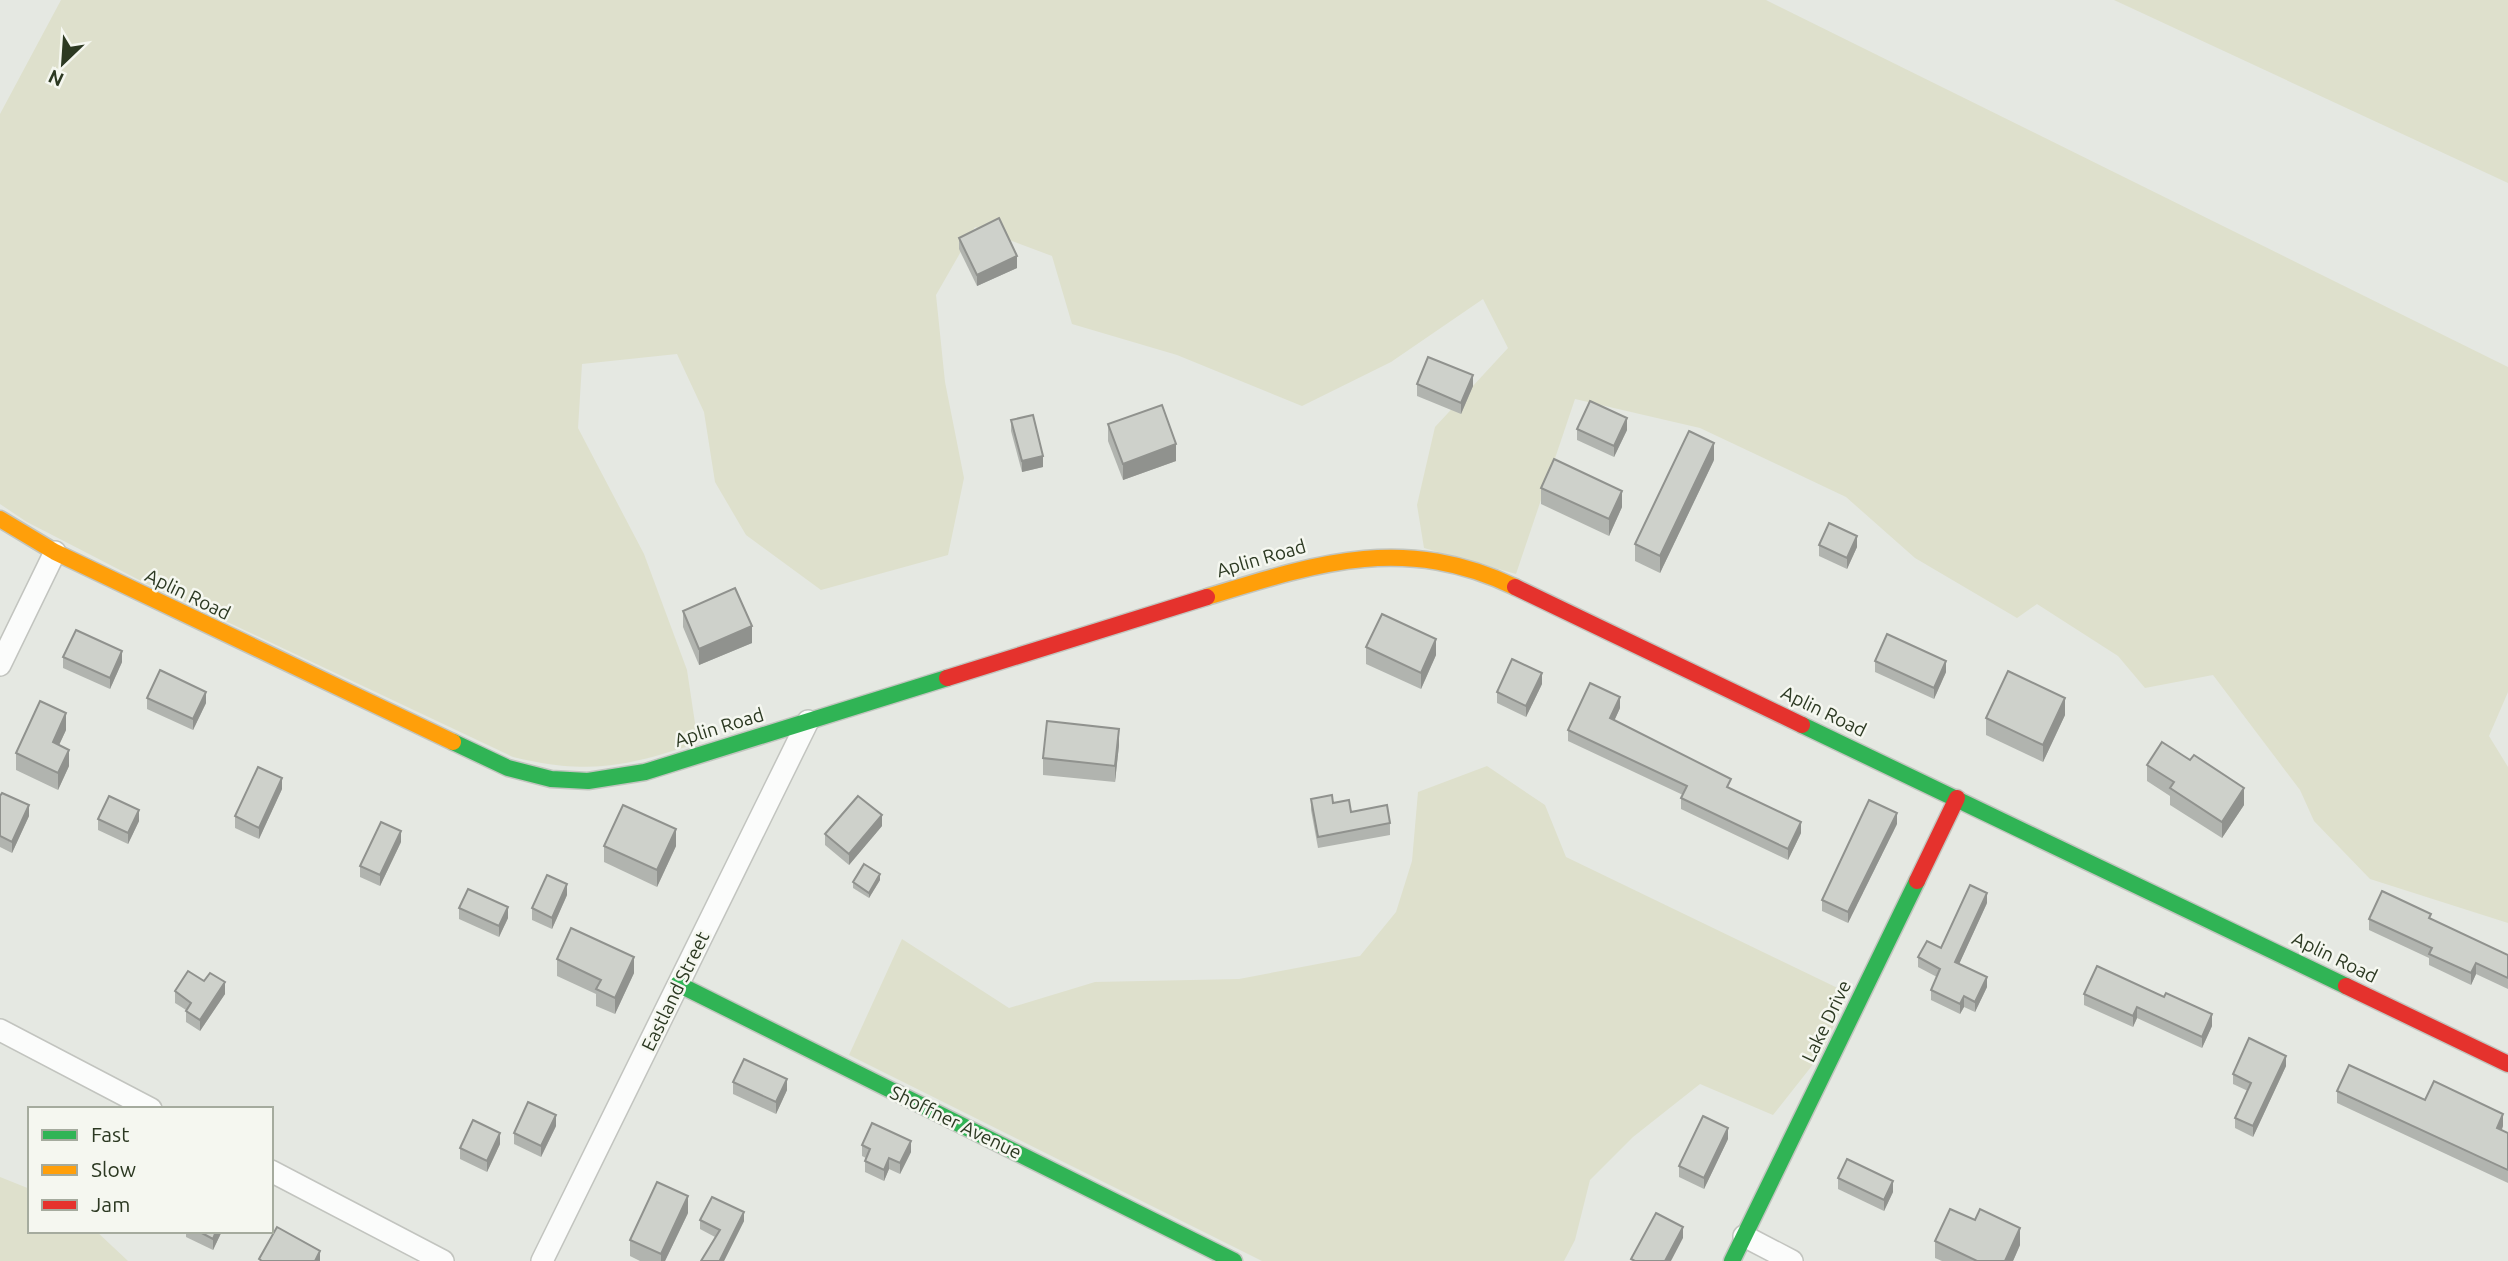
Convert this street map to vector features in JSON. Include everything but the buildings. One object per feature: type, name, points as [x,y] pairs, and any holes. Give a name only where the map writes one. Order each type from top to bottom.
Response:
[{"type":"street","name":"Aplin Road","points":[[0,519],[55,552],[508,768],[536,776],[588,781],[626,777],[1304,567],[1347,558],[1413,558],[1458,566],[1495,578],[2508,1064]]},
{"type":"street","points":[[0,665],[55,552]]},
{"type":"street","name":"Eastland Street","points":[[542,1261],[808,721]]},
{"type":"street","name":"Lake Drive","points":[[1732,1261],[1957,798]]},
{"type":"street","name":"Shoffner Avenue","points":[[678,984],[1234,1261]]},
{"type":"street","points":[[0,1030],[147,1107]]},
{"type":"street","points":[[273,1172],[443,1261]]},
{"type":"street","points":[[1744,1236],[1792,1261]]},
{"type":"green space","points":[[61,0],[1766,0],[2508,367],[2508,692],[2489,736],[2508,767],[2508,923],[2370,879],[2314,821],[2300,790],[2213,675],[2145,688],[2118,656],[2037,604],[2017,618],[1915,558],[1846,497],[1700,428],[1575,399],[1516,574],[1424,548],[1417,505],[1435,427],[1508,348],[1483,299],[1391,362],[1302,406],[1177,355],[1072,324],[1052,256],[975,227],[936,295],[945,382],[964,478],[948,555],[821,590],[746,535],[715,482],[704,412],[677,354],[582,364],[578,428],[644,554],[687,670],[698,743],[649,758],[606,766],[564,766],[513,757],[147,584],[27,522],[0,504],[0,114]]},
{"type":"green space","points":[[2114,0],[2508,0],[2508,183]]},
{"type":"green space","points":[[1487,766],[1545,805],[1566,857],[1848,993],[1822,1053],[1773,1115],[1700,1084],[1633,1137],[1590,1180],[1575,1240],[1564,1261],[1262,1261],[849,1055],[902,939],[1009,1008],[1095,982],[1239,979],[1360,956],[1396,912],[1412,861],[1418,792]]},
{"type":"green space","points":[[0,1177],[28,1188],[28,1233],[98,1233],[128,1261],[0,1261]]},
{"type":"traffic: fast","points":[[453,742],[508,768],[551,779],[588,781],[645,772],[947,678]]},
{"type":"traffic: fast","points":[[1802,725],[2346,986]]},
{"type":"traffic: fast","points":[[1732,1261],[1917,881]]},
{"type":"traffic: fast","points":[[678,984],[1234,1261]]},
{"type":"traffic: slow","points":[[0,519],[55,552],[453,742]]},
{"type":"traffic: slow","points":[[1207,597],[1286,574],[1361,559],[1436,561],[1474,571],[1515,587]]},
{"type":"traffic: jam","points":[[1515,587],[1802,725]]},
{"type":"traffic: jam","points":[[947,678],[1207,597]]},
{"type":"traffic: jam","points":[[1917,881],[1957,798]]},
{"type":"traffic: jam","points":[[2346,986],[2508,1064]]}]
